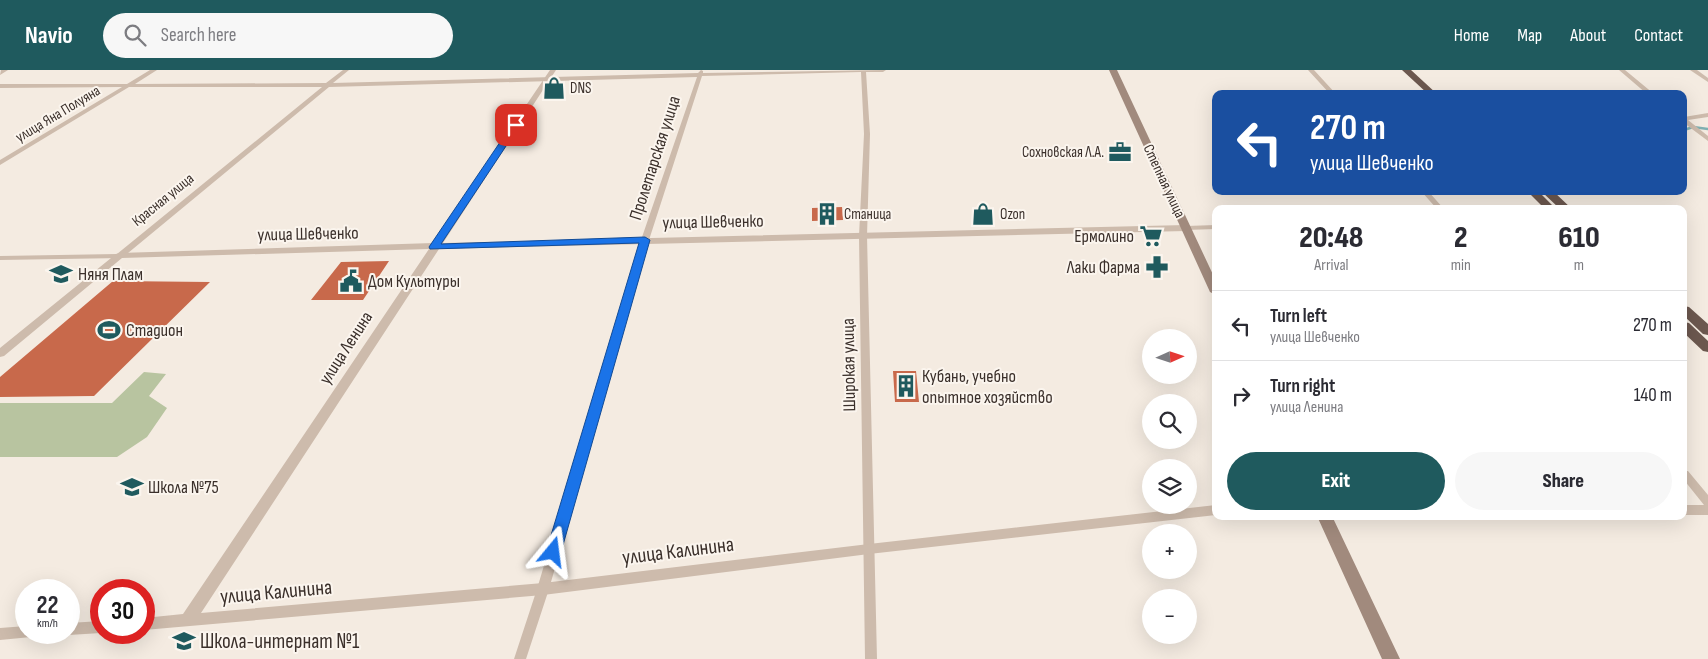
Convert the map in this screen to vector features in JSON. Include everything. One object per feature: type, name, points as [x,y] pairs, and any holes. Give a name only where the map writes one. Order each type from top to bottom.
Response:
[{"type":"highway","points":[[1395,70],[1418,90]]},
{"type":"highway","points":[[1406,70],[1428,90]]},
{"type":"highway","points":[[1536,195],[1547,205]]},
{"type":"highway","points":[[1551,195],[1562,205]]},
{"type":"highway","points":[[1687,313],[1708,331]]},
{"type":"highway","points":[[1687,329],[1708,348]]},
{"type":"main road","name":"Степная улица","points":[[1113,70],[1212,283]]},
{"type":"main road","points":[[1326,520],[1391,659]]},
{"type":"street","points":[[0,73],[5,70]]},
{"type":"street","name":"улица Яна Полуяна","points":[[0,163],[154,70]]},
{"type":"street","name":"Красная улица","points":[[0,354],[346,70]]},
{"type":"street","name":"улица Ленина","points":[[187,621],[553,70]]},
{"type":"street","name":"Широкая улица","points":[[863,70],[866,134],[863,236],[871,659]]},
{"type":"street","points":[[0,86],[327,86],[547,80],[701,72],[883,70]]},
{"type":"street","points":[[1311,70],[1329,90]]},
{"type":"street","points":[[1622,70],[1646,90]]},
{"type":"street","points":[[1693,70],[1707,79]]},
{"type":"street","name":"Пролетарская улица","points":[[520,659],[645,240],[701,72]]},
{"type":"street","points":[[1687,119],[1708,115]]},
{"type":"street","points":[[1687,122],[1708,139]]},
{"type":"street","points":[[1428,195],[1437,205]]},
{"type":"street","name":"улица Шевченко","points":[[0,258],[645,240],[1212,227]]},
{"type":"street","points":[[1687,478],[1708,502]]},
{"type":"street","name":"улица Калинина","points":[[155,623],[542,589],[869,549],[1212,510]]},
{"type":"street","points":[[1687,510],[1708,510]]},
{"type":"street","points":[[0,634],[15,633]]},
{"type":"green space","points":[[144,372],[166,374],[149,396],[167,408],[147,437],[117,457],[0,457],[0,403],[112,403]]},
{"type":"building","name":"Станица","points":[[842,207],[843,220],[812,221],[812,208]]},
{"type":"building","name":"Дом Культуры","points":[[389,261],[363,300],[311,300],[341,262]]},
{"type":"building","name":"Стадион","points":[[113,281],[210,282],[94,396],[0,397],[0,377]]},
{"type":"building","name":"Кубань, учебно опытное хозяйство","points":[[893,371],[916,371],[919,402],[895,402]]},
{"type":"waterway","points":[[1687,129],[1693,127],[1708,129]]},
{"type":"place","name":"DNS","points":[[554,88]]},
{"type":"place","name":"Сохновская Л.А.","points":[[1120,152]]},
{"type":"place","name":"Станица","points":[[827,214]]},
{"type":"place","name":"Ozon","points":[[983,214]]},
{"type":"place","name":"Ермолино","points":[[1151,236]]},
{"type":"place","name":"Лаки Фарма","points":[[1157,267]]},
{"type":"place","name":"Няня Плам","points":[[61,274]]},
{"type":"place","name":"Дом Культуры","points":[[351,281]]},
{"type":"place","name":"Стадион","points":[[109,330]]},
{"type":"place","name":"Кубань, учебно опытное хозяйство","points":[[906,386]]},
{"type":"place","name":"Школа №75","points":[[132,487]]},
{"type":"place","name":"Школа-интернат №1","points":[[184,641]]},
{"type":"route","points":[[516,125],[434,247],[645,240],[553,552]]}]
